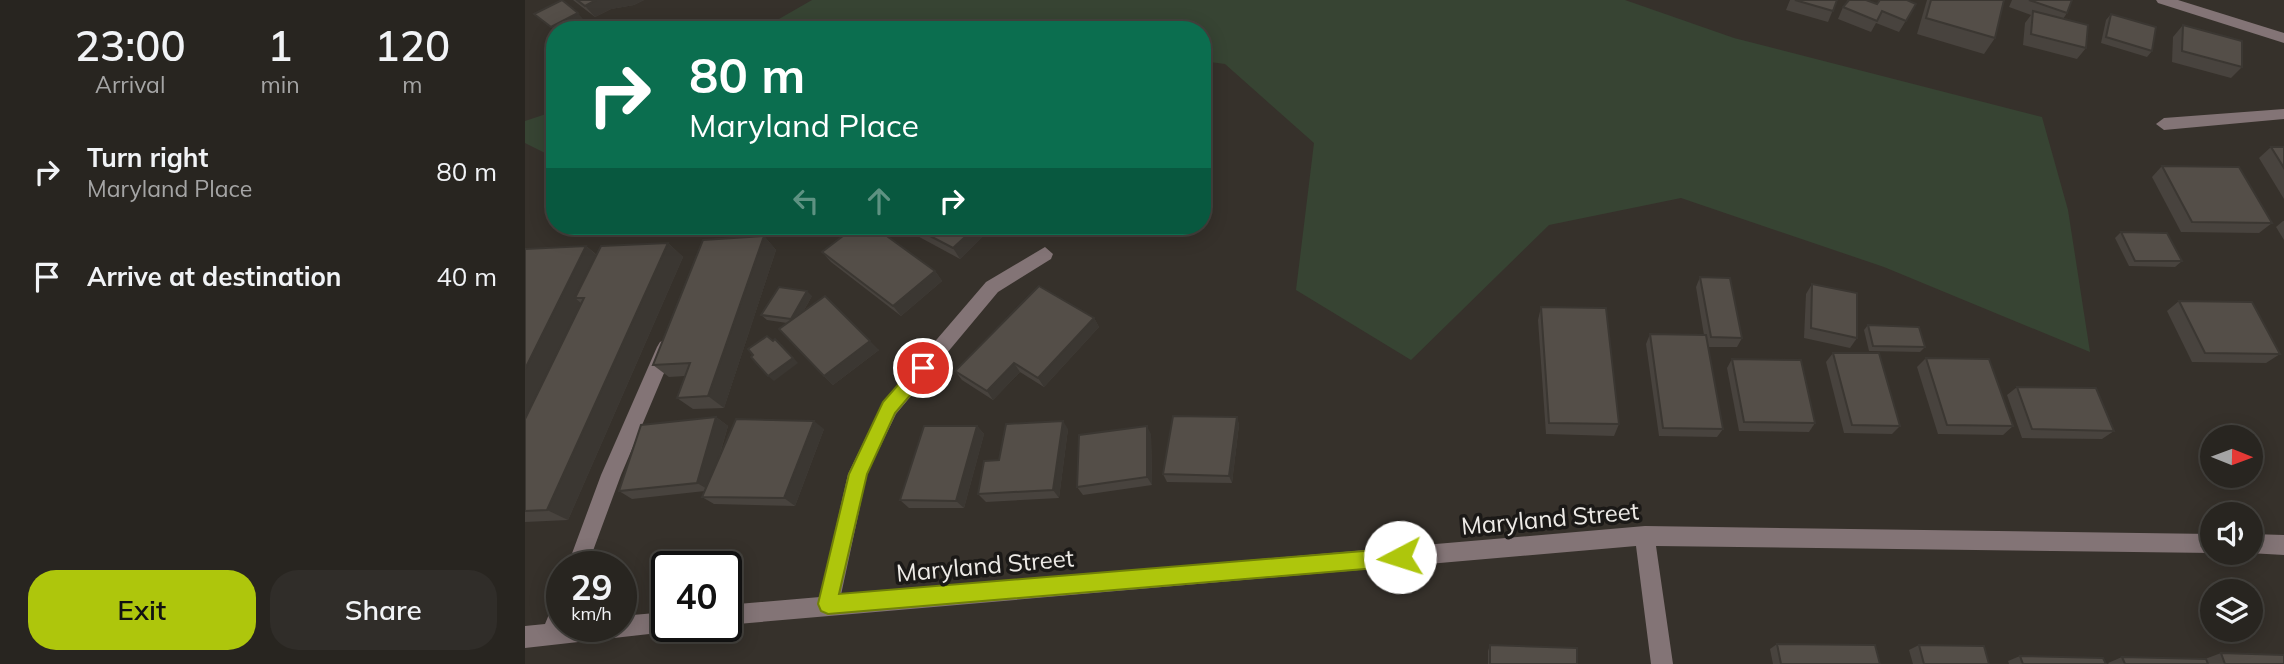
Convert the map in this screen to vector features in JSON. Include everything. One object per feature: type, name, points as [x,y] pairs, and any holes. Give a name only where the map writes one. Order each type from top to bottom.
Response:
[{"type":"street","points":[[2163,0],[2284,38]]},
{"type":"street","points":[[2164,124],[2284,114]]},
{"type":"street","points":[[828,604],[858,474],[889,408],[992,287],[1045,254]]},
{"type":"street","points":[[583,551],[611,475],[671,335]]},
{"type":"street","points":[[1645,536],[1663,664]]},
{"type":"street","name":"Maryland Street","points":[[742,613],[1645,536],[2200,544]]},
{"type":"street","points":[[2263,544],[2284,545]]},
{"type":"street","points":[[525,637],[546,635]]},
{"type":"green space","points":[[812,0],[1625,0],[1734,38],[2042,117],[2068,210],[2090,352],[1884,267],[1681,198],[1549,225],[1411,360],[1296,290],[1314,143],[1225,64],[1211,62],[1211,21],[776,21]]},
{"type":"green space","points":[[546,114],[546,154],[525,143],[525,121]]},
{"type":"building","points":[[562,0],[578,13],[563,21],[546,21],[546,23],[534,14]]},
{"type":"building","points":[[577,0],[596,0],[585,6]]},
{"type":"building","points":[[1795,0],[1837,0],[1833,11]]},
{"type":"building","points":[[1849,0],[1866,0],[1877,4],[1880,0],[1907,0],[1916,4],[1906,21],[1882,11],[1877,21],[1843,7]]},
{"type":"building","points":[[1931,0],[2004,0],[1995,38],[1926,18]]},
{"type":"building","points":[[2029,0],[2072,0],[2067,13]]},
{"type":"building","points":[[2033,11],[2088,25],[2086,48],[2031,34]]},
{"type":"building","points":[[2111,14],[2156,27],[2152,51],[2106,37]]},
{"type":"building","points":[[2183,25],[2242,41],[2242,67],[2182,51]]},
{"type":"building","points":[[2271,147],[2284,147],[2284,168]]},
{"type":"building","points":[[2162,166],[2239,167],[2272,223],[2192,222]]},
{"type":"building","points":[[2121,232],[2167,233],[2182,261],[2135,261]]},
{"type":"building","points":[[844,235],[885,235],[935,271],[893,306],[822,252]]},
{"type":"building","points":[[928,235],[967,235],[953,248]]},
{"type":"building","points":[[764,236],[708,396],[677,398],[690,363],[653,365],[703,240]]},
{"type":"building","points":[[668,243],[547,510],[525,511],[525,419],[584,298],[575,298],[601,246]]},
{"type":"building","points":[[586,246],[525,369],[525,249]]},
{"type":"building","points":[[1700,277],[1730,278],[1742,338],[1711,337]]},
{"type":"building","points":[[1812,284],[1857,293],[1857,338],[1811,328]]},
{"type":"building","points":[[1039,286],[1094,318],[1038,378],[1014,363],[987,391],[955,371]]},
{"type":"building","points":[[779,287],[807,291],[791,319],[761,315]]},
{"type":"building","points":[[825,296],[870,341],[824,376],[779,329]]},
{"type":"building","points":[[2179,301],[2252,302],[2280,354],[2205,353]]},
{"type":"building","points":[[1541,307],[1606,308],[1619,424],[1549,423]]},
{"type":"building","points":[[1868,325],[1919,327],[1925,347],[1873,346]]},
{"type":"building","points":[[1650,334],[1706,335],[1723,429],[1663,428]]},
{"type":"building","points":[[767,336],[773,341],[775,339],[793,358],[768,376],[751,357],[753,355],[748,349]]},
{"type":"building","points":[[1833,353],[1879,353],[1900,426],[1852,425]]},
{"type":"building","points":[[1926,358],[1989,359],[2013,426],[1947,425]]},
{"type":"building","points":[[1732,359],[1801,360],[1815,423],[1744,422]]},
{"type":"building","points":[[2017,387],[2096,388],[2114,431],[2032,429]]},
{"type":"building","points":[[1173,416],[1237,417],[1229,476],[1163,474]]},
{"type":"building","points":[[716,417],[697,483],[619,491],[641,425]]},
{"type":"building","points":[[736,419],[814,421],[784,498],[702,497]]},
{"type":"building","points":[[1063,421],[1053,490],[978,494],[984,461],[999,460],[1006,424]]},
{"type":"building","points":[[924,426],[977,426],[956,501],[900,500]]},
{"type":"building","points":[[1147,426],[1147,477],[1077,487],[1079,435]]},
{"type":"building","points":[[1777,644],[1875,645],[1880,664],[1781,664]]},
{"type":"building","points":[[1490,645],[1577,648],[1577,664],[1490,664]]},
{"type":"building","points":[[1919,645],[1984,646],[1989,664],[1924,664]]},
{"type":"building","points":[[2221,653],[2284,655],[2284,664],[2225,664]]},
{"type":"building","points":[[2020,656],[2103,658],[2106,664],[2023,664]]},
{"type":"building","points":[[2122,657],[2206,659],[2208,664],[2125,664]]},
{"type":"route","points":[[923,368],[889,408],[858,474],[828,604],[1400,557]]}]
